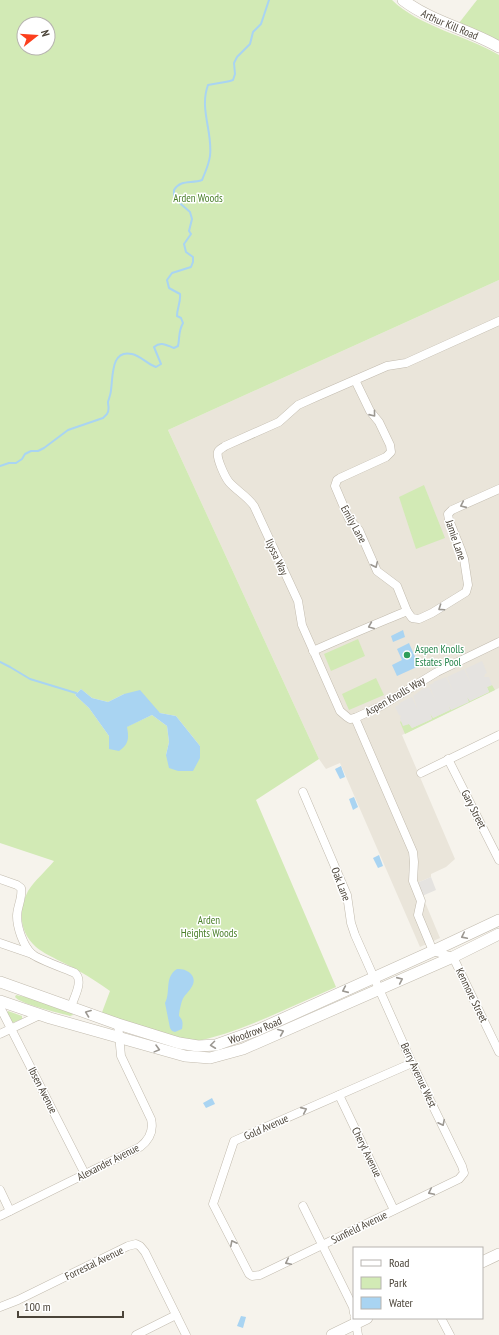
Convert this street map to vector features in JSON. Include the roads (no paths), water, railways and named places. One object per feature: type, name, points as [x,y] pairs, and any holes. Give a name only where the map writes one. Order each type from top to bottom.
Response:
[{"type":"street","name":"Arthur Kill Road","points":[[403,0],[419,12],[499,47]]},
{"type":"street","name":"Ilyssa Way","points":[[355,718],[350,719],[340,711],[301,620],[298,601],[254,506],[230,482],[222,467],[218,454],[219,450],[279,422],[298,406],[387,366],[406,363],[499,321]]},
{"type":"street","name":"Emily Lane","points":[[355,380],[370,411],[379,422],[390,445],[391,452],[386,457],[340,478],[337,480],[335,486],[349,519],[359,530],[377,571],[397,586],[407,611]]},
{"type":"street","name":"Jamie Lane","points":[[407,611],[412,618],[419,619],[436,612],[464,594],[468,588],[464,559],[448,514],[499,489]]},
{"type":"street","points":[[313,650],[407,611]]},
{"type":"street","name":"Aspen Knolls Way","points":[[355,718],[381,706],[437,672],[499,642]]},
{"type":"street","points":[[355,718],[413,852],[413,881],[420,901],[418,915],[433,951]]},
{"type":"street","points":[[421,773],[499,735]]},
{"type":"street","name":"Gary Street","points":[[448,759],[499,860]]},
{"type":"street","name":"Oak Lane","points":[[302,792],[347,895],[351,923],[374,978]]},
{"type":"street","points":[[0,878],[17,884],[21,888],[17,922],[23,941],[32,954]]},
{"type":"street","name":"Woodrow Road","points":[[0,982],[118,1024],[179,1043],[198,1046],[216,1045],[258,1030],[499,920]]},
{"type":"street","name":"Woodrow Road","points":[[0,1001],[119,1039],[184,1056],[210,1058],[243,1049],[453,957],[499,934]]},
{"type":"street","points":[[0,944],[32,954],[77,975],[79,978],[79,984],[71,1007]]},
{"type":"street","name":"Kenmore Street","points":[[433,951],[453,957],[499,1052]]},
{"type":"street","name":"Berry Avenue West","points":[[374,978],[464,1173]]},
{"type":"street","name":"Ibsen Avenue","points":[[0,1007],[85,1174]]},
{"type":"street","points":[[0,1034],[40,1015]]},
{"type":"street","name":"Alexander Avenue","points":[[0,1216],[140,1147],[148,1139],[152,1130],[150,1115],[121,1056],[118,1024]]},
{"type":"street","name":"Gold Avenue","points":[[252,1276],[247,1271],[213,1204],[234,1141],[412,1063]]},
{"type":"street","name":"Cheryl Avenue","points":[[339,1095],[394,1210]]},
{"type":"street","name":"Sunfield Avenue","points":[[252,1276],[260,1275],[459,1179],[464,1173]]},
{"type":"street","points":[[0,1190],[10,1211]]},
{"type":"street","points":[[303,1206],[353,1307]]},
{"type":"street","name":"Forrestal Avenue","points":[[0,1307],[18,1300],[128,1246],[136,1244],[145,1252],[186,1335]]},
{"type":"street","points":[[483,1262],[499,1254]]},
{"type":"street","points":[[136,1335],[176,1315]]},
{"type":"street","points":[[332,1335],[354,1319]]},
{"type":"street","points":[[355,1319],[358,1335]]},
{"type":"street","points":[[442,1319],[450,1335]]},
{"type":"water","points":[[403,630],[405,637],[393,642],[391,636]]},
{"type":"water","name":"Aspen Knolls Estates Pool","points":[[409,643],[419,666],[397,676],[392,665],[402,660],[397,649]]},
{"type":"water","points":[[81,689],[92,698],[108,702],[124,694],[140,690],[160,713],[176,716],[200,746],[200,758],[193,771],[178,771],[169,768],[166,755],[169,742],[167,726],[152,715],[127,727],[128,740],[125,746],[119,751],[109,749],[109,736],[89,708],[75,695]]},
{"type":"water","points":[[341,766],[345,777],[340,779],[335,769]]},
{"type":"water","points":[[354,797],[358,807],[353,810],[349,799]]},
{"type":"water","points":[[379,855],[383,866],[378,868],[373,858]]},
{"type":"water","points":[[177,969],[185,970],[191,974],[194,980],[191,988],[183,999],[181,1006],[179,1016],[183,1025],[182,1029],[175,1032],[170,1028],[165,1003],[167,999],[170,976]]},
{"type":"water","points":[[212,1098],[215,1104],[206,1108],[203,1103]]},
{"type":"water","points":[[241,1316],[246,1317],[243,1328],[237,1326]]},
{"type":"waterway","points":[[0,466],[9,463],[16,463],[22,459],[25,454],[44,448],[68,430],[103,418],[107,414],[109,408],[108,402],[111,393],[114,365],[120,356],[132,354],[156,367],[161,364],[154,347],[159,344],[174,348],[178,346],[181,326],[183,323],[181,318],[177,316],[180,294],[169,288],[167,280],[172,273],[191,267],[193,257],[186,252],[184,244],[191,234],[189,231],[192,219],[190,212],[174,198],[174,190],[180,184],[202,180],[210,156],[210,138],[205,112],[208,85],[233,80],[235,74],[234,63],[237,57],[250,44],[253,32],[261,24],[269,0]]},
{"type":"waterway","points":[[0,662],[30,679],[76,693]]},
{"type":"place","name":"Aspen Knolls Estates Pool","points":[[407,655]]},
{"type":"park label","name":"Arden Woods","points":[[198,198]]},
{"type":"park label","name":"Arden Heights Woods","points":[[209,926]]}]
